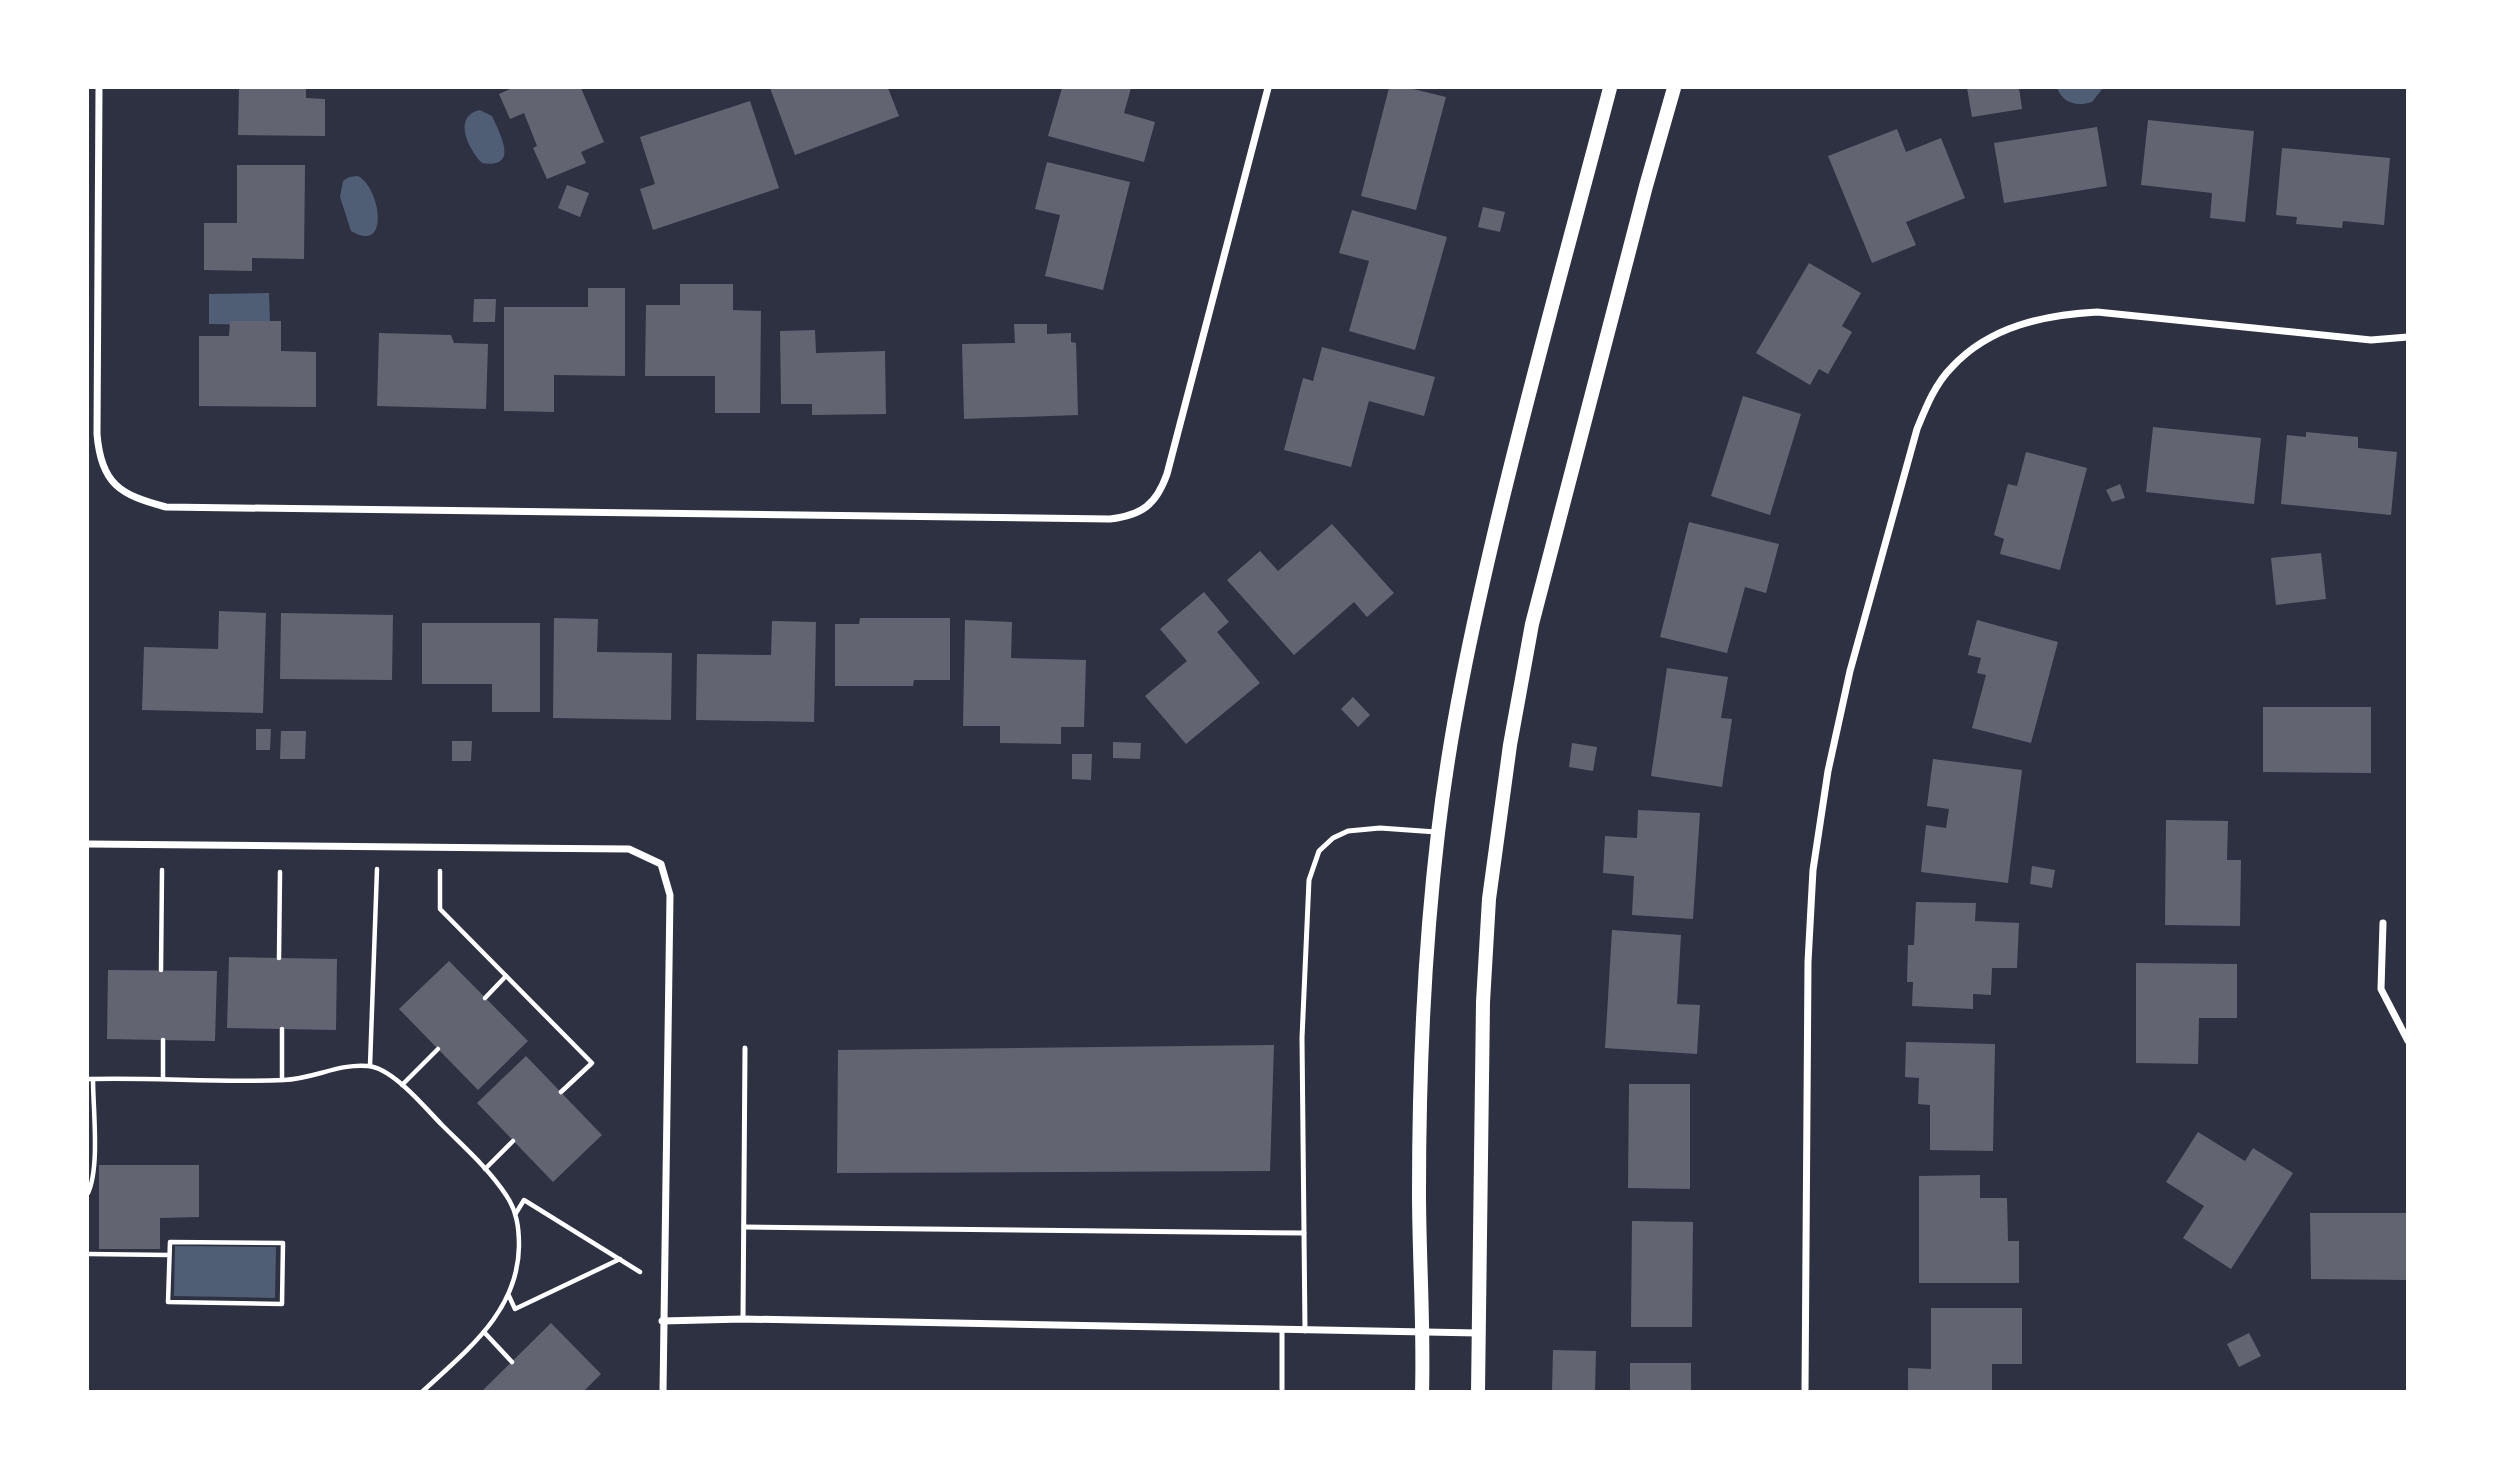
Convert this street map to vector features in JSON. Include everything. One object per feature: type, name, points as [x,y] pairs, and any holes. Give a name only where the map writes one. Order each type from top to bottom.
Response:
[{"type":"main road","points":[[1422,1391],[1419,1195],[1421,1048],[1424,976],[1438,832],[1466,654],[1514,450],[1610,88]]},
{"type":"main road","points":[[1478,1391],[1483,1002],[1489,899],[1510,745],[1535,610],[1674,88]]},
{"type":"street","points":[[99,88],[97,434],[99,456],[106,471],[127,495],[166,507],[1110,519],[1130,517],[1144,510],[1161,490],[1167,474],[1269,88]]},
{"type":"street","points":[[1805,1391],[1808,962],[1812,870],[1828,771],[1850,671],[1917,429],[1930,398],[1951,367],[1974,349],[2002,331],[2060,314],[2096,312],[2371,340],[2407,337]]},
{"type":"street","points":[[88,844],[629,849],[661,864],[670,895],[663,1391]]},
{"type":"street","points":[[2383,923],[2381,989],[2407,1041]]},
{"type":"street","points":[[662,1321],[743,1319],[1478,1333]]},
{"type":"lane","points":[[1305,1331],[1303,1038],[1309,880],[1318,851],[1333,838],[1348,831],[1380,828],[1438,832]]},
{"type":"lane","points":[[743,1319],[746,1048]]},
{"type":"lane","points":[[744,1227],[1304,1233]]},
{"type":"lane","points":[[1282,1330],[1282,1391]]},
{"type":"path","points":[[161,970],[163,845]]},
{"type":"path","points":[[279,958],[280,846]]},
{"type":"path","points":[[370,1066],[378,848]]},
{"type":"path","points":[[440,848],[440,909],[592,1063],[561,1092]]},
{"type":"path","points":[[485,998],[506,976]]},
{"type":"path","points":[[282,1029],[282,1080]]},
{"type":"path","points":[[163,1040],[163,1079]]},
{"type":"path","points":[[402,1085],[438,1049]]},
{"type":"path","points":[[88,1193],[94,1167],[90,1079],[282,1080],[318,1075],[343,1067],[370,1066],[402,1085],[485,1169],[508,1197],[519,1229],[515,1278],[499,1314],[484,1332],[422,1391]]},
{"type":"path","points":[[485,1169],[513,1141]]},
{"type":"path","points":[[515,1214],[524,1200],[663,1286]]},
{"type":"path","points":[[170,1242],[283,1243],[282,1304],[168,1303],[169,1255],[170,1242]]},
{"type":"path","points":[[88,1254],[169,1255]]},
{"type":"path","points":[[509,1295],[515,1309],[620,1259]]},
{"type":"path","points":[[484,1332],[512,1362]]},
{"type":"water","points":[[2057,88],[2103,88],[2092,102],[2081,104],[2066,100]]},
{"type":"water","points":[[480,110],[492,116],[502,140],[504,156],[501,161],[482,163],[468,142],[465,134],[467,119],[471,113]]},
{"type":"water","points":[[358,176],[372,193],[378,217],[377,227],[372,234],[364,236],[351,231],[340,197],[343,181]]},
{"type":"water","points":[[269,293],[270,325],[209,324],[209,294]]},
{"type":"water","points":[[175,1246],[276,1247],[275,1298],[174,1296]]},
{"type":"building","points":[[239,88],[306,88],[306,98],[325,99],[325,136],[238,135]]},
{"type":"building","points":[[512,88],[581,88],[604,142],[581,152],[586,163],[547,179],[533,148],[537,146],[524,113],[510,119],[499,94]]},
{"type":"building","points":[[770,88],[888,88],[899,116],[795,155]]},
{"type":"building","points":[[1062,88],[1131,88],[1124,113],[1155,122],[1144,162],[1048,136]]},
{"type":"building","points":[[1389,88],[1409,88],[1446,97],[1416,210],[1361,196]]},
{"type":"building","points":[[1967,88],[2019,88],[2022,109],[1972,117]]},
{"type":"building","points":[[750,101],[779,188],[653,230],[640,189],[655,184],[640,137]]},
{"type":"building","points":[[2148,120],[2254,131],[2245,222],[2210,218],[2212,193],[2141,185]]},
{"type":"building","points":[[2097,127],[2107,186],[2004,203],[1994,143]]},
{"type":"building","points":[[1897,129],[1906,152],[1941,138],[1965,198],[1906,222],[1916,245],[1872,263],[1828,156]]},
{"type":"building","points":[[2282,148],[2390,158],[2384,225],[2343,221],[2342,228],[2296,224],[2297,217],[2276,215]]},
{"type":"building","points":[[1047,162],[1130,182],[1103,290],[1045,276],[1060,215],[1035,209]]},
{"type":"building","points":[[237,165],[305,165],[304,259],[252,258],[252,271],[204,270],[204,223],[237,223]]},
{"type":"building","points":[[567,185],[589,193],[580,217],[558,208]]},
{"type":"building","points":[[1483,207],[1505,212],[1500,232],[1478,227]]},
{"type":"building","points":[[1352,210],[1447,237],[1415,350],[1349,331],[1369,261],[1339,253]]},
{"type":"building","points":[[1809,263],[1861,293],[1842,326],[1852,332],[1828,374],[1819,369],[1810,385],[1756,353]]},
{"type":"building","points":[[680,284],[733,284],[733,310],[761,311],[760,413],[715,413],[715,376],[645,376],[646,305],[680,305]]},
{"type":"building","points":[[588,288],[625,288],[625,376],[554,375],[554,412],[504,411],[504,307],[588,307]]},
{"type":"building","points":[[474,299],[496,299],[495,322],[473,322]]},
{"type":"building","points":[[230,321],[281,321],[281,351],[316,352],[316,407],[199,406],[199,336],[229,336]]},
{"type":"building","points":[[1014,324],[1047,324],[1047,334],[1071,333],[1071,342],[1076,343],[1078,415],[964,419],[962,344],[1015,343]]},
{"type":"building","points":[[815,330],[816,353],[885,351],[886,414],[812,415],[812,404],[781,404],[780,331]]},
{"type":"building","points":[[379,333],[451,335],[454,343],[488,344],[486,409],[377,406]]},
{"type":"building","points":[[1322,347],[1435,377],[1424,416],[1369,401],[1351,467],[1284,450],[1303,378],[1313,381]]},
{"type":"building","points":[[1743,396],[1801,414],[1770,515],[1711,496]]},
{"type":"building","points":[[2153,427],[2261,438],[2254,504],[2146,492]]},
{"type":"building","points":[[2306,432],[2358,437],[2358,448],[2397,452],[2391,515],[2281,504],[2287,435],[2306,437]]},
{"type":"building","points":[[2026,452],[2087,468],[2060,570],[2000,554],[2004,539],[1994,535],[2008,484],[2017,486]]},
{"type":"building","points":[[2120,484],[2125,498],[2112,502],[2106,490]]},
{"type":"building","points":[[1689,522],[1779,544],[1766,593],[1745,587],[1727,653],[1660,637]]},
{"type":"building","points":[[1332,524],[1394,593],[1367,617],[1354,602],[1294,655],[1227,580],[1260,551],[1278,571]]},
{"type":"building","points":[[2321,553],[2326,599],[2276,605],[2271,558]]},
{"type":"building","points":[[1204,592],[1229,622],[1217,632],[1260,683],[1186,744],[1145,696],[1187,661],[1160,629]]},
{"type":"building","points":[[219,611],[266,613],[263,713],[142,710],[144,647],[218,649]]},
{"type":"building","points":[[281,613],[393,615],[392,680],[280,679]]},
{"type":"building","points":[[554,618],[598,619],[597,652],[672,653],[671,720],[553,718]]},
{"type":"building","points":[[860,618],[950,618],[950,680],[914,680],[913,686],[835,686],[835,624],[859,624]]},
{"type":"building","points":[[965,620],[1012,622],[1011,658],[1086,660],[1084,727],[1061,727],[1061,744],[1000,743],[1000,726],[963,726]]},
{"type":"building","points":[[1977,620],[2058,642],[2031,743],[1972,728],[1986,675],[1977,673],[1981,658],[1968,655]]},
{"type":"building","points":[[772,621],[816,622],[814,722],[696,720],[697,654],[771,655]]},
{"type":"building","points":[[422,623],[540,623],[540,712],[492,712],[492,684],[422,684]]},
{"type":"building","points":[[1667,668],[1728,677],[1721,718],[1732,719],[1722,787],[1651,776]]},
{"type":"building","points":[[1353,697],[1370,715],[1358,727],[1341,709]]},
{"type":"building","points":[[2263,707],[2371,707],[2371,773],[2263,772]]},
{"type":"building","points":[[256,729],[271,729],[270,750],[256,750]]},
{"type":"building","points":[[281,731],[306,731],[305,759],[280,759]]},
{"type":"building","points":[[452,741],[472,741],[471,761],[452,761]]},
{"type":"building","points":[[1113,742],[1141,743],[1140,759],[1113,758]]},
{"type":"building","points":[[1572,743],[1597,747],[1593,771],[1569,767]]},
{"type":"building","points":[[1072,754],[1092,754],[1091,780],[1072,779]]},
{"type":"building","points":[[1933,759],[2022,770],[2008,883],[1921,872],[1926,825],[1946,828],[1949,809],[1927,806]]},
{"type":"building","points":[[1638,810],[1700,813],[1693,919],[1632,915],[1634,876],[1603,873],[1605,836],[1637,838]]},
{"type":"building","points":[[2166,820],[2228,821],[2227,860],[2241,860],[2240,926],[2165,925]]},
{"type":"building","points":[[2032,866],[2055,870],[2052,888],[2030,884]]},
{"type":"building","points":[[1916,902],[1976,903],[1975,921],[2019,923],[2017,968],[1992,968],[1991,995],[1973,994],[1973,1009],[1912,1006],[1913,982],[1907,982],[1908,945],[1914,945]]},
{"type":"building","points":[[1612,930],[1681,935],[1677,1004],[1700,1005],[1697,1054],[1605,1048]]},
{"type":"building","points":[[229,957],[337,959],[336,1030],[227,1028]]},
{"type":"building","points":[[449,961],[528,1041],[478,1090],[399,1009]]},
{"type":"building","points":[[2136,963],[2237,964],[2237,1018],[2199,1018],[2198,1064],[2136,1063]]},
{"type":"building","points":[[108,970],[217,971],[215,1041],[107,1039]]},
{"type":"building","points":[[1906,1042],[1995,1044],[1993,1151],[1930,1150],[1930,1105],[1918,1104],[1919,1078],[1905,1077]]},
{"type":"building","points":[[1274,1045],[1270,1171],[837,1173],[838,1050]]},
{"type":"building","points":[[526,1056],[602,1135],[553,1182],[477,1103]]},
{"type":"building","points":[[1629,1084],[1690,1084],[1690,1189],[1628,1188]]},
{"type":"building","points":[[2198,1132],[2245,1161],[2253,1148],[2293,1173],[2231,1269],[2183,1238],[2204,1206],[2166,1182]]},
{"type":"building","points":[[99,1165],[199,1165],[199,1217],[160,1218],[160,1249],[99,1249]]},
{"type":"building","points":[[1980,1175],[1980,1198],[2007,1198],[2008,1241],[2019,1241],[2019,1283],[1919,1283],[1919,1176]]},
{"type":"building","points":[[2310,1213],[2408,1213],[2408,1280],[2311,1279]]},
{"type":"building","points":[[1632,1221],[1693,1222],[1692,1327],[1631,1327]]},
{"type":"building","points":[[1931,1308],[2022,1308],[2022,1364],[1992,1364],[1992,1392],[1908,1392],[1908,1368],[1931,1369]]},
{"type":"building","points":[[551,1323],[601,1374],[583,1392],[481,1392]]},
{"type":"building","points":[[2249,1333],[2261,1356],[2239,1367],[2227,1344]]},
{"type":"building","points":[[1553,1350],[1596,1351],[1595,1392],[1552,1392]]},
{"type":"building","points":[[1630,1363],[1691,1363],[1691,1392],[1630,1392]]}]
